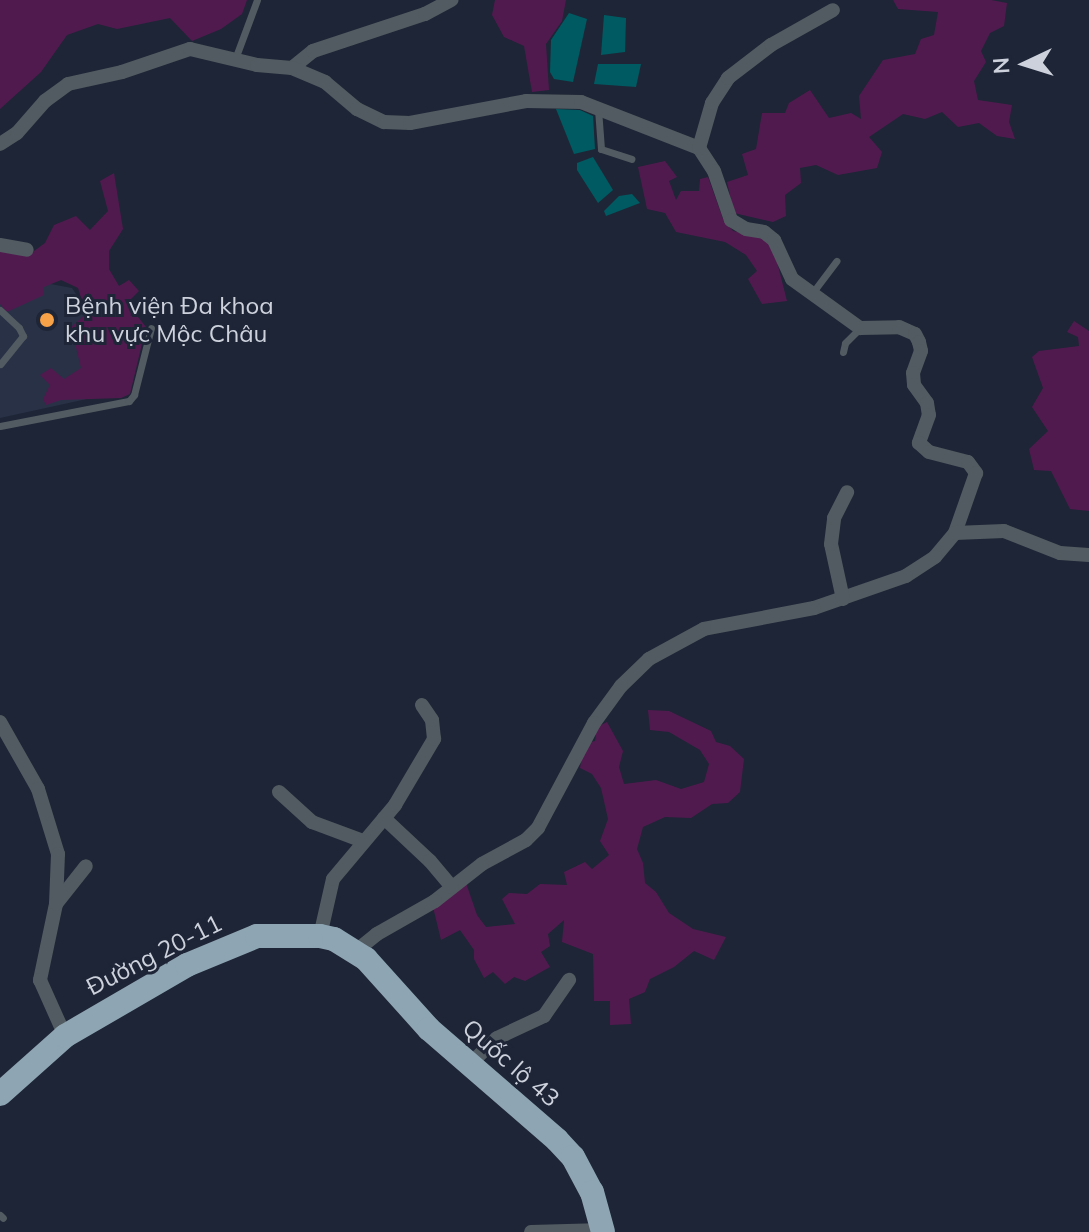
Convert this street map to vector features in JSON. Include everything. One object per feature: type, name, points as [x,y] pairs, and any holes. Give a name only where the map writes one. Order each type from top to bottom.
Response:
[{"type":"highway","name":"Đường 20-11","points":[[0,1094],[65,1036],[142,989],[217,951],[257,936],[320,936],[356,951]]},
{"type":"highway","name":"Quốc lộ 43","points":[[356,951],[429,1029],[573,1157],[592,1192],[603,1231]]},
{"type":"street","points":[[292,68],[313,51],[425,14],[451,0]]},
{"type":"street","points":[[699,148],[712,103],[728,78],[771,45],[833,10]]},
{"type":"street","points":[[0,144],[17,133],[57,92],[85,77],[122,72],[190,49],[292,68],[325,82],[357,109],[384,122],[410,123],[547,99],[581,102],[699,148],[714,171],[731,220],[746,229],[770,235],[792,279],[860,328],[899,327],[915,334],[919,342],[914,385],[927,403],[929,415],[919,443],[929,452],[972,464],[976,473],[955,533],[935,557],[906,576],[843,599],[704,629],[649,659],[621,686],[607,705],[583,741],[538,828],[526,840],[482,864],[418,913],[377,934],[356,951]]},
{"type":"street","points":[[0,245],[27,250]]},
{"type":"street","points":[[843,599],[831,544],[834,518],[847,492]]},
{"type":"street","points":[[955,533],[1004,531],[1060,553],[1089,555]]},
{"type":"street","points":[[320,936],[329,888],[384,818],[434,739],[432,720],[422,705]]},
{"type":"street","points":[[0,722],[24,758],[40,795],[58,854],[56,904],[40,980],[65,1036]]},
{"type":"street","points":[[279,792],[312,822],[363,841]]},
{"type":"street","points":[[384,818],[430,861],[452,887]]},
{"type":"street","points":[[56,904],[86,866]]},
{"type":"street","points":[[470,1064],[497,1038],[544,1016],[569,980]]},
{"type":"street","points":[[531,1232],[603,1231]]},
{"type":"lane","points":[[235,59],[257,0]]},
{"type":"lane","points":[[598,109],[601,149],[631,159]]},
{"type":"lane","points":[[813,292],[836,261]]},
{"type":"lane","points":[[0,310],[23,336],[0,364]]},
{"type":"lane","points":[[0,426],[129,401],[134,395],[151,328]]},
{"type":"lane","points":[[843,352],[845,343],[860,328]]},
{"type":"shaded area","points":[[0,0],[247,0],[242,14],[221,29],[192,41],[170,18],[117,29],[98,24],[67,35],[41,72],[0,109]]},
{"type":"shaded area","points":[[495,0],[566,0],[562,21],[546,44],[549,90],[532,92],[524,46],[504,37],[492,15]]},
{"type":"shaded area","points":[[893,0],[991,0],[1007,3],[1004,26],[990,33],[981,51],[986,62],[974,81],[978,100],[1012,105],[1009,122],[1015,139],[997,136],[979,123],[958,127],[942,112],[925,119],[903,114],[869,137],[882,152],[877,168],[838,175],[816,165],[800,168],[801,183],[785,195],[786,216],[773,222],[734,213],[727,182],[748,175],[742,154],[756,149],[762,113],[785,113],[789,103],[810,90],[829,118],[851,113],[861,119],[859,96],[883,60],[915,54],[921,39],[934,35],[938,12],[898,9]]},
{"type":"shaded area","points":[[569,13],[587,19],[573,82],[554,79],[550,72],[551,40]]},
{"type":"shaded area","points":[[604,15],[626,18],[625,52],[601,55]]},
{"type":"shaded area","points":[[598,64],[641,64],[636,87],[594,84]]},
{"type":"shaded area","points":[[556,109],[580,110],[593,116],[595,149],[574,154]]},
{"type":"shaded area","points":[[593,157],[613,190],[598,203],[577,170],[577,163]]},
{"type":"shaded area","points":[[665,161],[677,177],[669,181],[676,200],[681,191],[699,191],[700,179],[708,177],[723,219],[733,231],[762,237],[773,246],[787,301],[762,304],[748,279],[757,271],[746,255],[725,242],[676,232],[665,213],[647,209],[638,167]]},
{"type":"shaded area","points":[[114,173],[123,229],[109,251],[109,269],[119,286],[129,280],[139,291],[127,303],[146,327],[130,394],[121,398],[61,400],[46,405],[43,399],[50,385],[40,375],[51,368],[64,379],[81,368],[71,327],[86,314],[78,288],[61,280],[44,287],[44,295],[7,312],[0,304],[0,249],[30,254],[45,243],[54,225],[76,216],[90,230],[108,211],[100,181]]},
{"type":"shaded area","points":[[632,194],[640,203],[606,216],[604,211],[619,196]]},
{"type":"shaded area","name":"Bệnh viện Đa khoa khu vực Mộc Châu","points":[[0,267],[19,278],[72,288],[115,351],[96,397],[0,418]]},
{"type":"shaded area","points":[[1074,321],[1089,331],[1089,511],[1070,509],[1051,471],[1034,470],[1029,449],[1048,431],[1032,407],[1043,388],[1032,357],[1039,351],[1079,346],[1078,337],[1067,332]]},
{"type":"shaded area","points":[[648,710],[669,711],[711,731],[716,742],[730,746],[744,759],[740,792],[728,803],[712,804],[691,818],[665,817],[643,827],[637,849],[643,863],[645,883],[656,892],[669,913],[693,929],[726,937],[714,960],[694,951],[674,967],[650,979],[645,992],[629,999],[631,1024],[610,1025],[610,1001],[594,1001],[593,954],[562,942],[564,920],[548,934],[550,946],[541,952],[550,967],[525,981],[514,977],[505,984],[493,972],[484,978],[474,959],[474,950],[460,930],[441,940],[433,907],[466,883],[477,915],[486,927],[515,924],[502,899],[509,893],[527,894],[540,884],[567,885],[564,872],[585,862],[592,869],[609,855],[600,841],[608,819],[601,788],[592,774],[580,768],[587,743],[595,741],[597,727],[607,722],[623,751],[619,767],[624,784],[656,780],[681,789],[704,782],[709,764],[700,750],[669,732],[650,730]]},
{"type":"place","name":"Bệnh viện Đa khoa khu vực Mộc Châu","points":[[47,320]]}]
